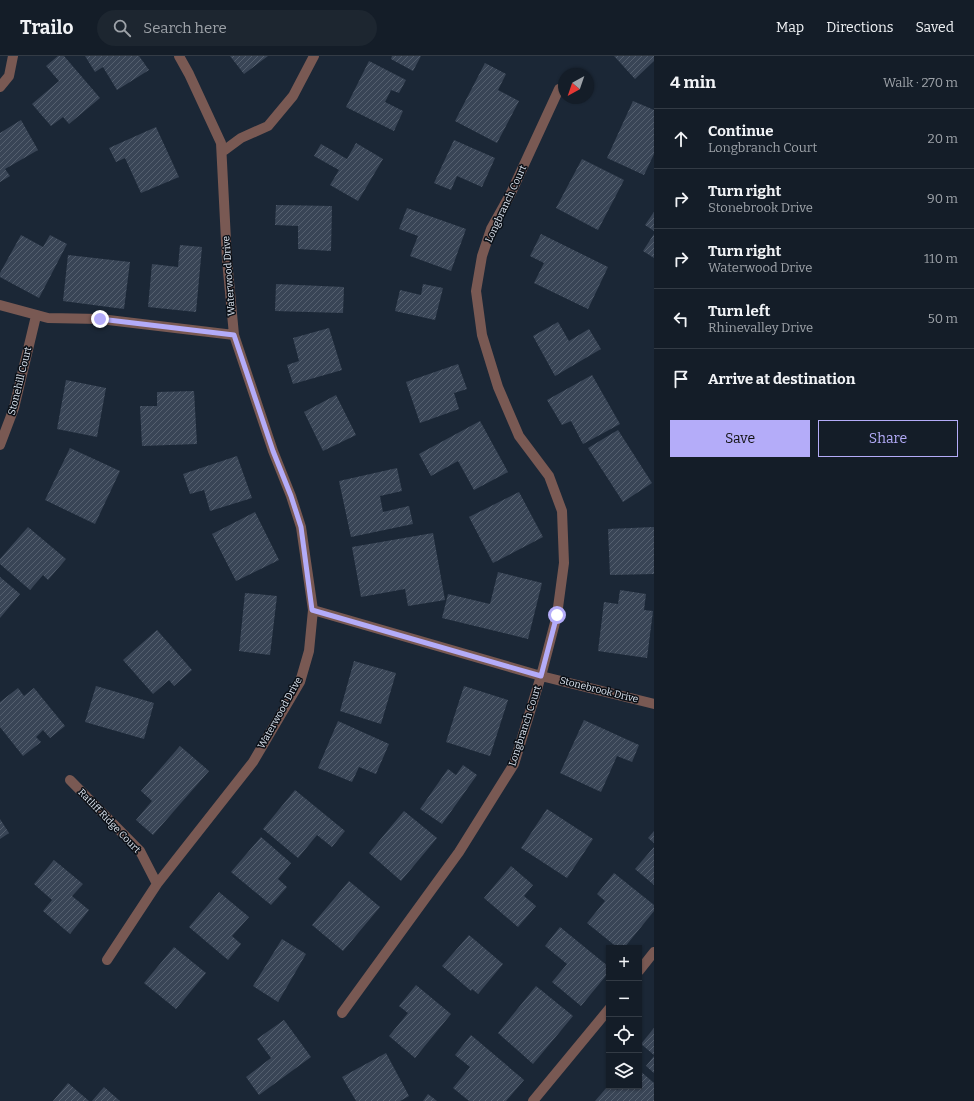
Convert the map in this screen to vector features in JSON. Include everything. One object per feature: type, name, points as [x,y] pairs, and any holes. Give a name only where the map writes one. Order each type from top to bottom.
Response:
[{"type":"street","points":[[0,87],[9,76],[13,56]]},
{"type":"street","name":"Waterwood Drive","points":[[107,960],[157,884],[253,762],[300,682],[309,651],[312,610],[301,527],[291,496],[273,451],[234,335],[227,260],[221,142],[179,56]]},
{"type":"street","points":[[222,152],[241,138],[268,126],[293,96],[314,56]]},
{"type":"street","name":"Longbranch Court","points":[[342,1013],[459,852],[514,764],[541,676],[557,615],[564,563],[562,511],[548,476],[519,436],[498,387],[482,335],[476,291],[482,256],[491,230],[511,193],[558,91]]},
{"type":"street","points":[[0,305],[36,316],[100,319],[234,335]]},
{"type":"street","name":"Stonehill Court","points":[[0,445],[14,408],[36,316]]},
{"type":"street","name":"Stonebrook Drive","points":[[312,610],[541,676],[654,704]]},
{"type":"street","name":"Ratliff Ridge Court","points":[[70,780],[140,851],[157,884]]},
{"type":"street","points":[[642,967],[654,952]]},
{"type":"street","points":[[533,1101],[606,1013]]},
{"type":"building","points":[[58,56],[64,56],[100,98],[69,124],[63,117],[51,126],[32,104],[59,81],[46,66]]},
{"type":"building","points":[[85,56],[139,56],[149,70],[117,90],[103,67],[95,72]]},
{"type":"building","points":[[230,56],[268,56],[244,74]]},
{"type":"building","points":[[392,56],[421,56],[413,71],[391,59]]},
{"type":"building","points":[[614,56],[654,56],[654,61],[635,79]]},
{"type":"building","points":[[369,61],[406,80],[399,93],[391,90],[385,102],[403,111],[394,131],[346,107]]},
{"type":"building","points":[[485,63],[506,74],[498,90],[519,101],[497,143],[455,121]]},
{"type":"building","points":[[633,101],[654,110],[654,154],[644,175],[607,158]]},
{"type":"building","points":[[21,120],[38,150],[5,169],[10,176],[0,182],[0,133]]},
{"type":"building","points":[[156,127],[179,177],[141,193],[125,158],[116,162],[109,148]]},
{"type":"building","points":[[454,140],[495,158],[482,187],[457,176],[451,190],[434,183]]},
{"type":"building","points":[[356,143],[383,159],[358,201],[330,185],[339,170],[314,156],[321,144],[347,159]]},
{"type":"building","points":[[582,159],[624,180],[598,230],[556,208]]},
{"type":"building","points":[[276,205],[332,206],[331,251],[298,249],[298,226],[275,225]]},
{"type":"building","points":[[407,208],[466,229],[451,271],[410,256],[418,236],[399,229]]},
{"type":"building","points":[[654,212],[654,231],[645,225]]},
{"type":"building","points":[[541,234],[608,267],[588,309],[534,283],[544,263],[530,256]]},
{"type":"building","points":[[654,234],[654,258],[643,251]]},
{"type":"building","points":[[21,235],[43,247],[50,235],[67,244],[39,298],[0,277],[0,273]]},
{"type":"building","points":[[180,245],[202,247],[196,312],[148,307],[152,264],[178,267]]},
{"type":"building","points":[[68,255],[130,262],[124,309],[63,301]]},
{"type":"building","points":[[276,284],[344,287],[343,313],[275,311]]},
{"type":"building","points":[[423,284],[443,288],[435,320],[395,311],[400,290],[421,295]]},
{"type":"building","points":[[558,322],[569,341],[589,329],[601,349],[555,376],[533,336]]},
{"type":"building","points":[[329,328],[342,370],[293,384],[287,365],[299,361],[293,338]]},
{"type":"building","points":[[458,364],[467,389],[454,393],[459,409],[420,423],[406,382]]},
{"type":"building","points":[[592,375],[620,424],[583,444],[571,421],[562,425],[547,400]]},
{"type":"building","points":[[66,380],[106,388],[97,437],[57,429]]},
{"type":"building","points":[[194,391],[197,444],[142,446],[140,406],[157,406],[157,392]]},
{"type":"building","points":[[336,395],[356,435],[323,451],[304,412]]},
{"type":"building","points":[[480,421],[508,472],[474,490],[458,461],[431,476],[419,454]]},
{"type":"building","points":[[618,430],[652,483],[623,502],[588,448]]},
{"type":"building","points":[[70,448],[120,471],[95,524],[45,500]]},
{"type":"building","points":[[237,456],[252,498],[210,511],[204,490],[190,494],[183,474]]},
{"type":"building","points":[[397,468],[402,491],[380,496],[383,512],[409,506],[413,524],[351,537],[339,481]]},
{"type":"building","points":[[519,492],[543,537],[493,563],[469,517]]},
{"type":"building","points":[[255,512],[279,560],[236,581],[212,534]]},
{"type":"building","points":[[28,527],[66,559],[48,580],[43,575],[30,590],[0,564],[0,559]]},
{"type":"building","points":[[654,527],[654,574],[610,575],[608,529]]},
{"type":"building","points":[[433,533],[445,600],[408,606],[405,589],[361,597],[352,547]]},
{"type":"building","points":[[498,572],[542,583],[528,639],[442,618],[448,594],[490,604]]},
{"type":"building","points":[[0,577],[20,594],[0,618]]},
{"type":"building","points":[[620,590],[646,594],[644,610],[653,611],[647,658],[598,651],[604,602],[618,604]]},
{"type":"building","points":[[245,593],[277,596],[270,655],[239,651]]},
{"type":"building","points":[[157,630],[192,670],[174,686],[169,680],[153,694],[123,660]]},
{"type":"building","points":[[354,661],[396,673],[381,724],[340,711]]},
{"type":"building","points":[[96,686],[154,703],[144,739],[85,722]]},
{"type":"building","points":[[464,686],[508,700],[490,756],[446,742]]},
{"type":"building","points":[[18,688],[24,696],[34,688],[65,726],[50,738],[43,730],[36,737],[41,742],[23,756],[0,727],[0,702]]},
{"type":"building","points":[[584,720],[639,745],[632,762],[617,756],[601,792],[560,773]]},
{"type":"building","points":[[338,721],[389,744],[376,774],[359,767],[352,782],[318,768]]},
{"type":"building","points":[[180,746],[209,771],[153,835],[136,820],[152,801],[141,791]]},
{"type":"building","points":[[463,765],[477,775],[442,824],[420,809],[448,769],[456,775]]},
{"type":"building","points":[[295,790],[345,831],[332,847],[317,835],[298,858],[263,829]]},
{"type":"building","points":[[547,809],[593,839],[567,878],[521,848]]},
{"type":"building","points":[[404,811],[437,838],[401,881],[369,853]]},
{"type":"building","points":[[0,819],[9,833],[0,839]]},
{"type":"building","points":[[654,831],[654,843],[648,838]]},
{"type":"building","points":[[261,837],[291,863],[278,879],[287,887],[271,905],[231,872]]},
{"type":"building","points":[[654,847],[654,885],[635,869]]},
{"type":"building","points":[[54,860],[83,884],[72,896],[89,910],[70,934],[43,911],[52,900],[34,884]]},
{"type":"building","points":[[511,866],[533,885],[524,896],[536,906],[518,927],[484,898]]},
{"type":"building","points":[[614,873],[654,905],[654,911],[626,945],[614,945],[587,923],[605,901],[597,894]]},
{"type":"building","points":[[349,881],[380,907],[343,951],[312,925]]},
{"type":"building","points":[[219,892],[249,917],[232,936],[241,944],[228,960],[189,927]]},
{"type":"building","points":[[560,927],[606,965],[606,976],[581,1006],[552,982],[567,964],[545,946]]},
{"type":"building","points":[[469,935],[503,964],[478,994],[472,989],[471,991],[442,966]]},
{"type":"building","points":[[282,939],[306,954],[278,1002],[253,986]]},
{"type":"building","points":[[174,947],[206,973],[176,1009],[144,983]]},
{"type":"building","points":[[416,985],[451,1014],[415,1058],[389,1036],[408,1013],[399,1006]]},
{"type":"building","points":[[536,986],[573,1016],[533,1064],[498,1033]]},
{"type":"building","points":[[284,1020],[311,1057],[259,1095],[246,1077],[271,1058],[257,1039]]},
{"type":"building","points":[[654,1028],[654,1055],[642,1045],[642,1043]]},
{"type":"building","points":[[471,1035],[524,1080],[506,1101],[469,1101],[453,1088],[470,1067],[455,1055]]},
{"type":"building","points":[[386,1053],[409,1096],[400,1101],[356,1101],[342,1077]]},
{"type":"building","points":[[654,1056],[654,1073],[646,1066]]},
{"type":"building","points":[[642,1073],[654,1083],[654,1101],[595,1101],[606,1088],[617,1090],[642,1089]]},
{"type":"building","points":[[68,1083],[89,1101],[53,1101]]},
{"type":"building","points":[[104,1087],[120,1101],[92,1101]]},
{"type":"building","points":[[428,1094],[437,1101],[423,1101]]},
{"type":"route","points":[[100,319],[234,335],[273,451],[291,496],[301,527],[312,610],[541,676],[557,615]]}]
